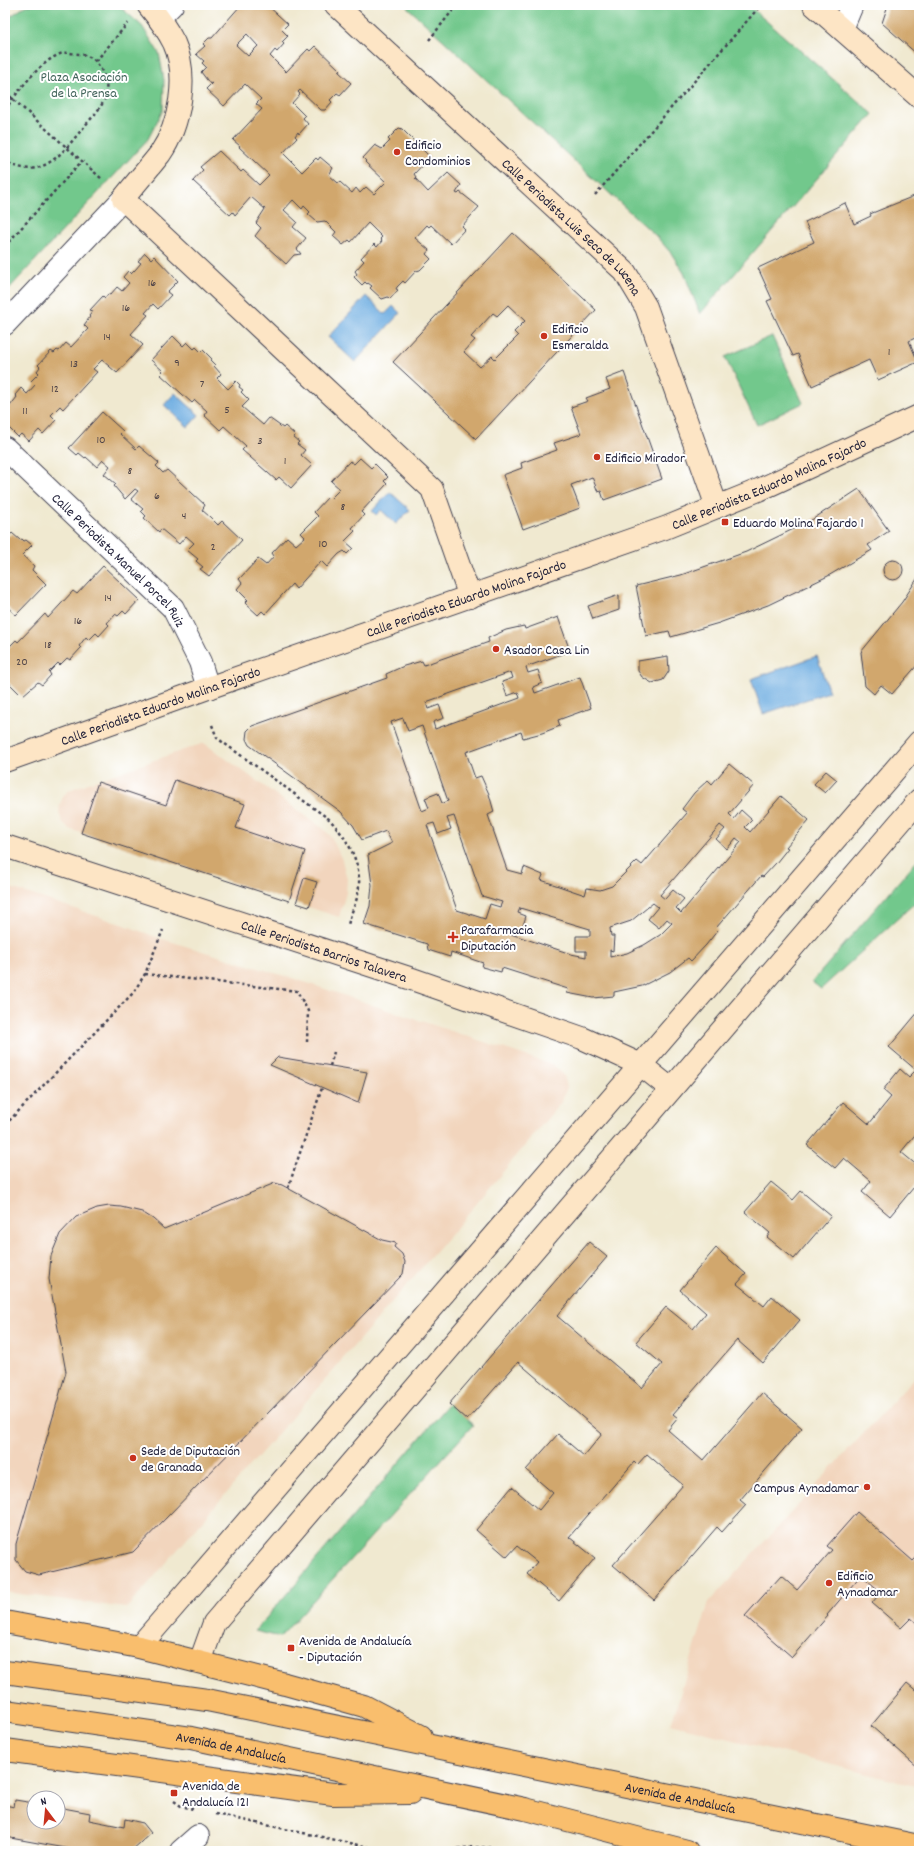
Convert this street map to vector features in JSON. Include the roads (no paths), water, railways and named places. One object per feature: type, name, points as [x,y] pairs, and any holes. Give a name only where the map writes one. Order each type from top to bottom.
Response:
[{"type":"main road","name":"Avenida de Andalucía","points":[[5,1622],[139,1647],[364,1706],[441,1747]]},
{"type":"main road","name":"Avenida de Andalucía","points":[[5,1672],[207,1700],[919,1846]]},
{"type":"main road","name":"Avenida de Andalucía","points":[[5,1711],[191,1738],[456,1793],[525,1809],[687,1851]]},
{"type":"main road","name":"Avenida de Andalucía","points":[[5,1750],[333,1794],[456,1793]]},
{"type":"street","name":"Calle Periodista Luis Seco de Lucena","points":[[336,5],[625,272],[646,307],[717,508]]},
{"type":"street","points":[[814,5],[919,97]]},
{"type":"street","points":[[842,29],[852,5]]},
{"type":"street","points":[[5,324],[123,199],[160,153],[173,129],[180,103],[181,75],[174,44],[160,9]]},
{"type":"street","points":[[123,199],[432,489],[470,597]]},
{"type":"street","name":"Calle Periodista Eduardo Molina Fajardo","points":[[5,761],[717,508],[919,416]]},
{"type":"street","name":"Calle Periodista Manuel Porcel Ruiz","points":[[5,448],[173,608],[200,662],[208,688]]},
{"type":"street","points":[[139,1647],[919,742]]},
{"type":"street","points":[[200,1662],[214,1623],[919,800]]},
{"type":"street","name":"Calle Periodista Barrios Talavera","points":[[5,846],[412,979],[582,1038],[640,1065],[671,1089]]},
{"type":"street","points":[[181,1851],[198,1836]]},
{"type":"water","points":[[366,296],[385,314],[393,306],[400,313],[355,362],[328,337]]},
{"type":"water","points":[[175,393],[199,415],[188,427],[164,405]]},
{"type":"water","points":[[390,492],[410,510],[396,524],[381,510],[376,515],[372,511]]},
{"type":"water","points":[[817,656],[829,692],[763,714],[751,679]]},
{"type":"place","name":"Edificio Condominios","points":[[397,152]]},
{"type":"place","name":"Edificio Esmeralda","points":[[544,336]]},
{"type":"place","name":"Edificio Mirador","points":[[597,457]]},
{"type":"place","name":"Eduardo Molina Fajardo 1","points":[[725,522]]},
{"type":"place","name":"Asador Casa Lin","points":[[496,649]]},
{"type":"place","name":"Parafarmacia Diputación","points":[[453,937]]},
{"type":"place","name":"Sede de Diputación de Granada","points":[[133,1458]]},
{"type":"place","name":"Campus Aynadamar","points":[[867,1487]]},
{"type":"place","name":"Edificio Aynadamar","points":[[829,1583]]},
{"type":"place","name":"Avenida de Andalucía - Diputación","points":[[291,1648]]},
{"type":"place","name":"Avenida de Andalucía 121","points":[[174,1793]]},
{"type":"park label","name":"Plaza Asociación de la Prensa","points":[[84,84]]}]
